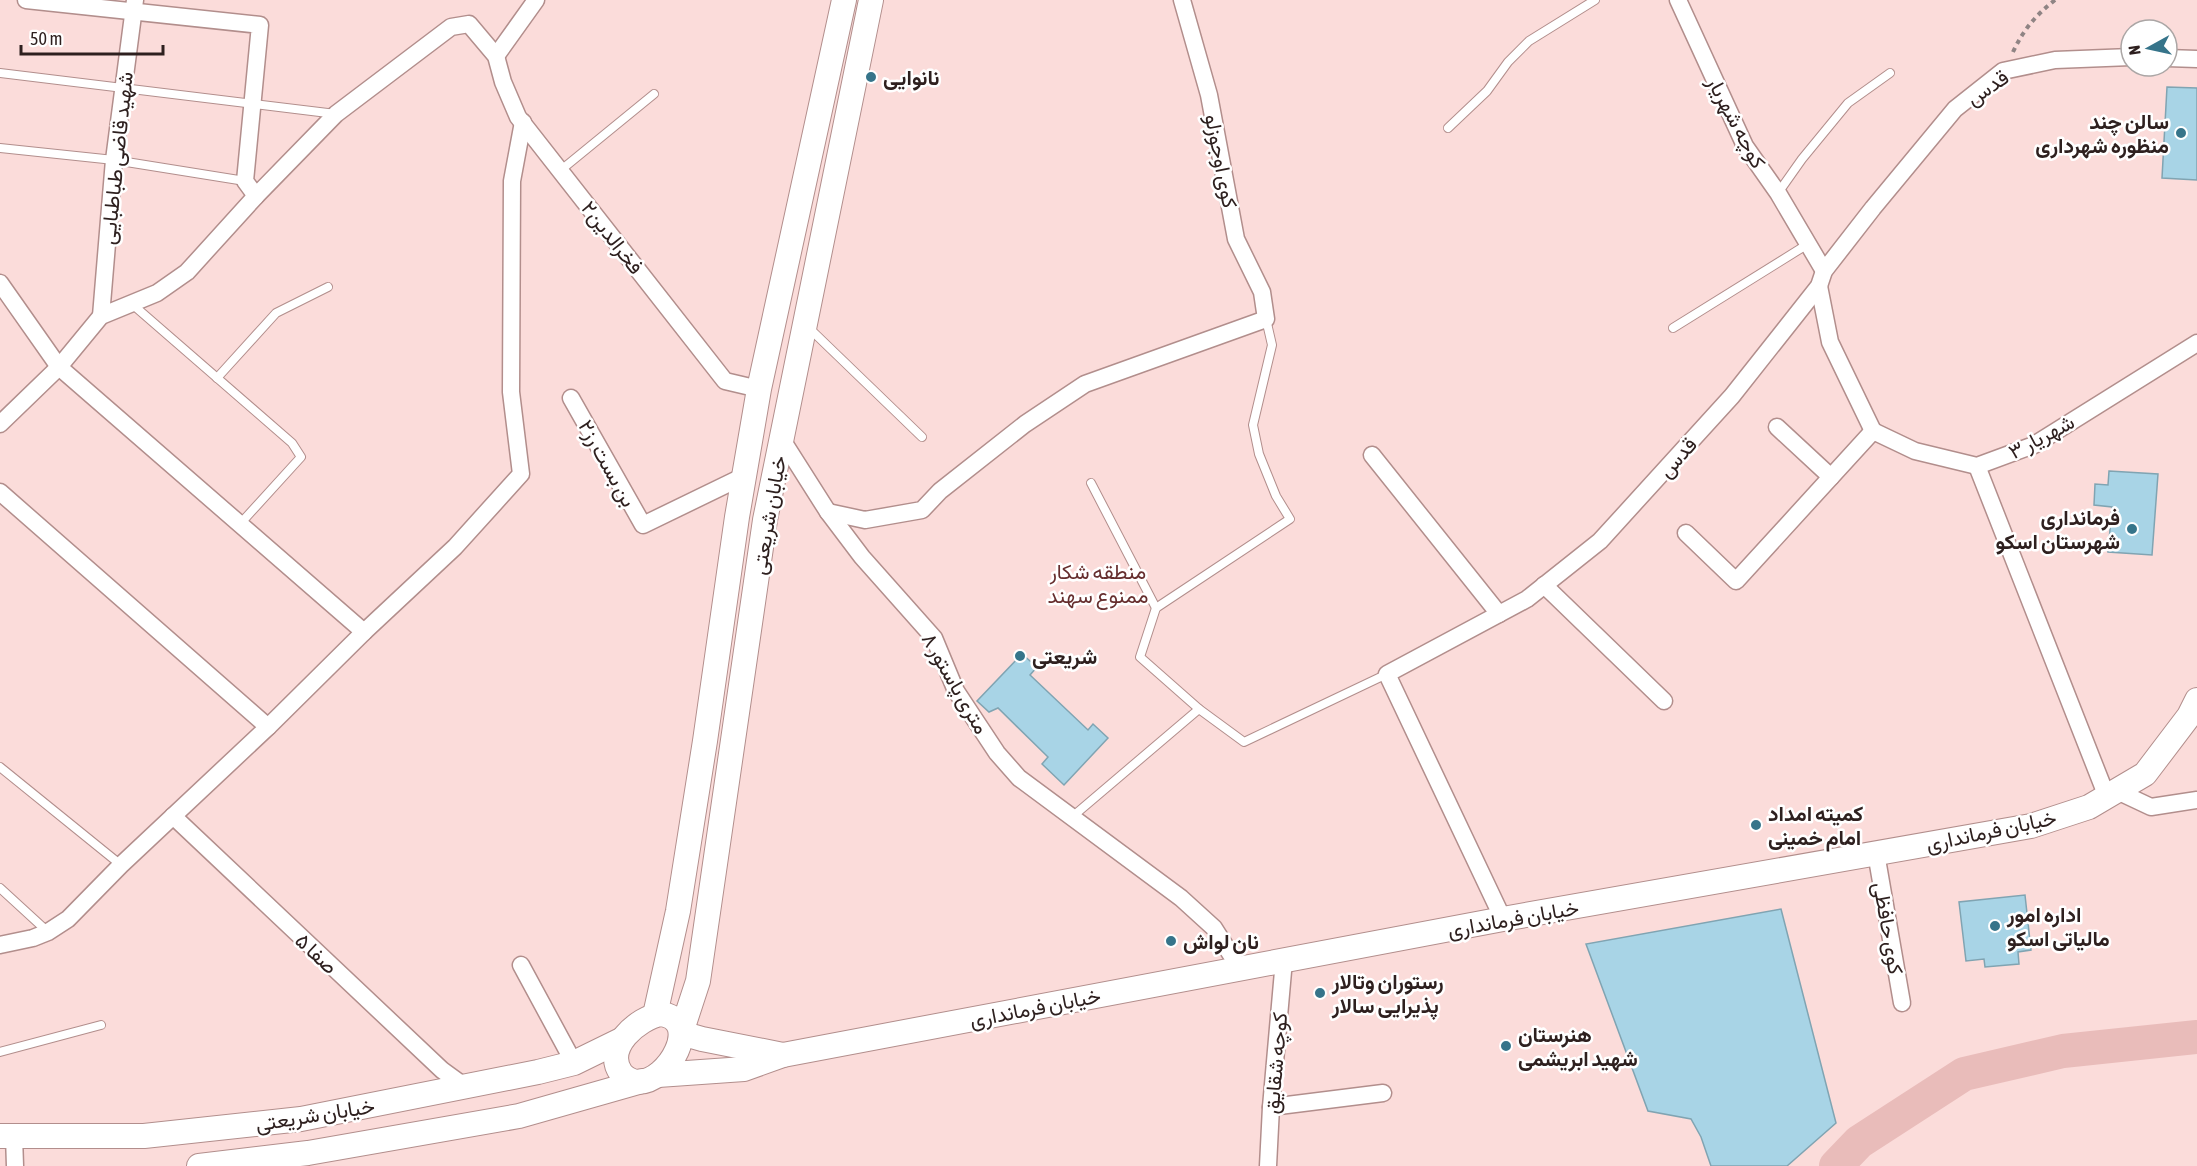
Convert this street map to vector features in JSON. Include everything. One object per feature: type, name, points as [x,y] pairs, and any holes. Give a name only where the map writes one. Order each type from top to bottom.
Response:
[{"type":"main road","name":"خیابان شریعتی","points":[[654,1015],[678,911],[759,389],[844,0]]},
{"type":"main road","name":"خیابان شریعتی","points":[[681,1033],[698,981],[765,520],[871,0]]},
{"type":"main road","points":[[809,153],[838,160]]},
{"type":"main road","name":"خیابان فرمانداری","points":[[650,1078],[744,1069],[783,1055],[1284,960],[2031,826],[2090,807],[2145,774],[2189,716],[2197,700]]},
{"type":"main road","points":[[678,911],[707,916]]},
{"type":"main road","points":[[654,1015],[670,1016],[678,1024],[681,1033],[677,1053],[672,1062],[650,1078],[630,1080],[622,1075],[618,1066],[617,1050],[621,1040],[644,1020],[654,1015]]},
{"type":"main road","name":"خیابان فرمانداری","points":[[681,1033],[783,1055]]},
{"type":"main road","name":"خیابان شریعتی","points":[[7,1136],[144,1136],[301,1119],[538,1072],[574,1062],[621,1040]]},
{"type":"main road","name":"خیابان شریعتی","points":[[199,1166],[260,1162],[519,1116],[650,1078]]},
{"type":"main road","points":[[301,1119],[308,1153]]},
{"type":"street","points":[[26,0],[134,6],[260,25],[245,182],[256,196]]},
{"type":"street","points":[[0,424],[59,367],[101,316],[157,293],[187,272],[256,196],[336,114],[451,27],[469,24],[496,56],[536,0]]},
{"type":"street","name":"کوی اوجوزلو","points":[[1182,0],[1209,95],[1236,239],[1262,292],[1266,320]]},
{"type":"street","name":"کوچه شهریار","points":[[1678,0],[1745,146],[1778,193],[1808,244],[1822,278],[1830,342],[1872,431]]},
{"type":"street","name":"شهید قاضی طباطبایی","points":[[101,316],[114,160],[134,6]]},
{"type":"street","name":"فخرالدین۲","points":[[496,56],[503,82],[518,117],[725,381],[759,389]]},
{"type":"street","name":"قدس","points":[[1387,674],[1527,599],[1600,541],[1732,396],[1873,208],[1955,109],[2003,71],[2055,60],[2119,57]]},
{"type":"street","points":[[2179,58],[2197,59]]},
{"type":"street","points":[[0,945],[33,938],[68,920],[121,865],[455,547],[521,474],[511,392],[512,181],[523,122]]},
{"type":"street","points":[[0,283],[59,367],[364,632]]},
{"type":"street","points":[[828,512],[865,520],[922,510],[940,492],[1008,438],[1085,384],[1266,320]]},
{"type":"street","name":"شهریار ۳","points":[[1977,466],[2034,445],[2197,343]]},
{"type":"street","name":"بن بست رز۲","points":[[571,398],[643,525],[744,477]]},
{"type":"street","points":[[1777,427],[1831,477]]},
{"type":"street","points":[[1686,532],[1736,581],[1872,431],[1916,451],[1977,466],[2112,794],[2151,807],[2197,800]]},
{"type":"street","name":"۸ متری پاستور","points":[[781,438],[828,512],[862,556],[934,638],[956,691],[997,753],[1019,778],[1181,898],[1214,928],[1240,969]]},
{"type":"street","points":[[1372,455],[1499,614]]},
{"type":"street","points":[[0,492],[268,727]]},
{"type":"street","points":[[1544,585],[1664,701]]},
{"type":"street","points":[[1387,674],[1503,919]]},
{"type":"street","name":"صفا ۵","points":[[173,816],[442,1070],[464,1086]]},
{"type":"street","name":"کوی حافظی","points":[[1876,853],[1902,1003]]},
{"type":"street","name":"کوچه شقایق","points":[[1268,1166],[1284,960]]},
{"type":"street","points":[[521,965],[574,1062]]},
{"type":"street","points":[[1271,1107],[1383,1093]]},
{"type":"street","points":[[7,1136],[15,1166]]},
{"type":"lane","points":[[1448,128],[1487,91],[1508,62],[1529,41],[1595,0]]},
{"type":"lane","points":[[0,73],[253,102],[336,114]]},
{"type":"lane","points":[[1778,193],[1802,159],[1848,103],[1890,73]]},
{"type":"lane","points":[[561,171],[654,94]]},
{"type":"lane","points":[[0,148],[114,160],[245,182]]},
{"type":"lane","points":[[1673,328],[1808,244]]},
{"type":"lane","points":[[217,378],[276,314],[328,287]]},
{"type":"lane","points":[[132,304],[292,443],[301,457],[240,524]]},
{"type":"lane","points":[[1266,320],[1272,345],[1253,425],[1259,454],[1276,496],[1290,519],[1156,608],[1140,657],[1199,709],[1244,742],[1387,674]]},
{"type":"lane","points":[[804,324],[922,437]]},
{"type":"lane","points":[[1091,483],[1156,608]]},
{"type":"lane","points":[[1072,817],[1199,709]]},
{"type":"lane","points":[[0,767],[121,865]]},
{"type":"lane","points":[[0,888],[48,932]]},
{"type":"lane","points":[[0,1052],[101,1025]]},
{"type":"path","points":[[2003,71],[2021,36],[2036,15],[2055,0]]},
{"type":"green space","name":"منطقه شکار ممنوع سهند","points":[[0,0],[2197,0],[2197,1166],[0,1166]]},
{"type":"building","name":"سالن چند منظوره شهرداری","points":[[2167,87],[2197,88],[2197,180],[2162,178]]},
{"type":"building","name":"فرمانداری شهرستان اسکو","points":[[2109,471],[2158,474],[2152,555],[2108,552],[2112,507],[2094,505],[2095,484],[2108,485]]},
{"type":"building","points":[[1022,654],[1037,667],[1030,675],[1088,730],[1093,724],[1108,738],[1064,785],[1042,764],[1048,757],[998,708],[989,712],[977,701]]},
{"type":"building","name":"اداره امور مالیاتی اسکو","points":[[2025,895],[2031,950],[2018,952],[2019,964],[1985,967],[1984,959],[1966,961],[1959,902]]},
{"type":"building","points":[[1781,909],[1836,1123],[1787,1166],[1711,1166],[1701,1137],[1691,1119],[1648,1111],[1586,944]]},
{"type":"waterway","points":[[1836,1166],[1859,1142],[1964,1074],[2063,1051],[2197,1037]]},
{"type":"place","name":"نانوایی","points":[[871,77]]},
{"type":"place","name":"سالن چند منظوره شهرداری","points":[[2181,133]]},
{"type":"place","name":"فرمانداری شهرستان اسکو","points":[[2132,529]]},
{"type":"place","name":"شریعتی","points":[[1020,656]]},
{"type":"place","name":"کمیته امداد امام خمینی","points":[[1756,825]]},
{"type":"place","name":"اداره امور مالیاتی اسکو","points":[[1995,926]]},
{"type":"place","name":"نان لواش","points":[[1171,941]]},
{"type":"place","name":"رستوران وتالار پذیرایی سالار","points":[[1320,993]]},
{"type":"place","name":"هنرستان شهید ابریشمی","points":[[1506,1046]]}]
